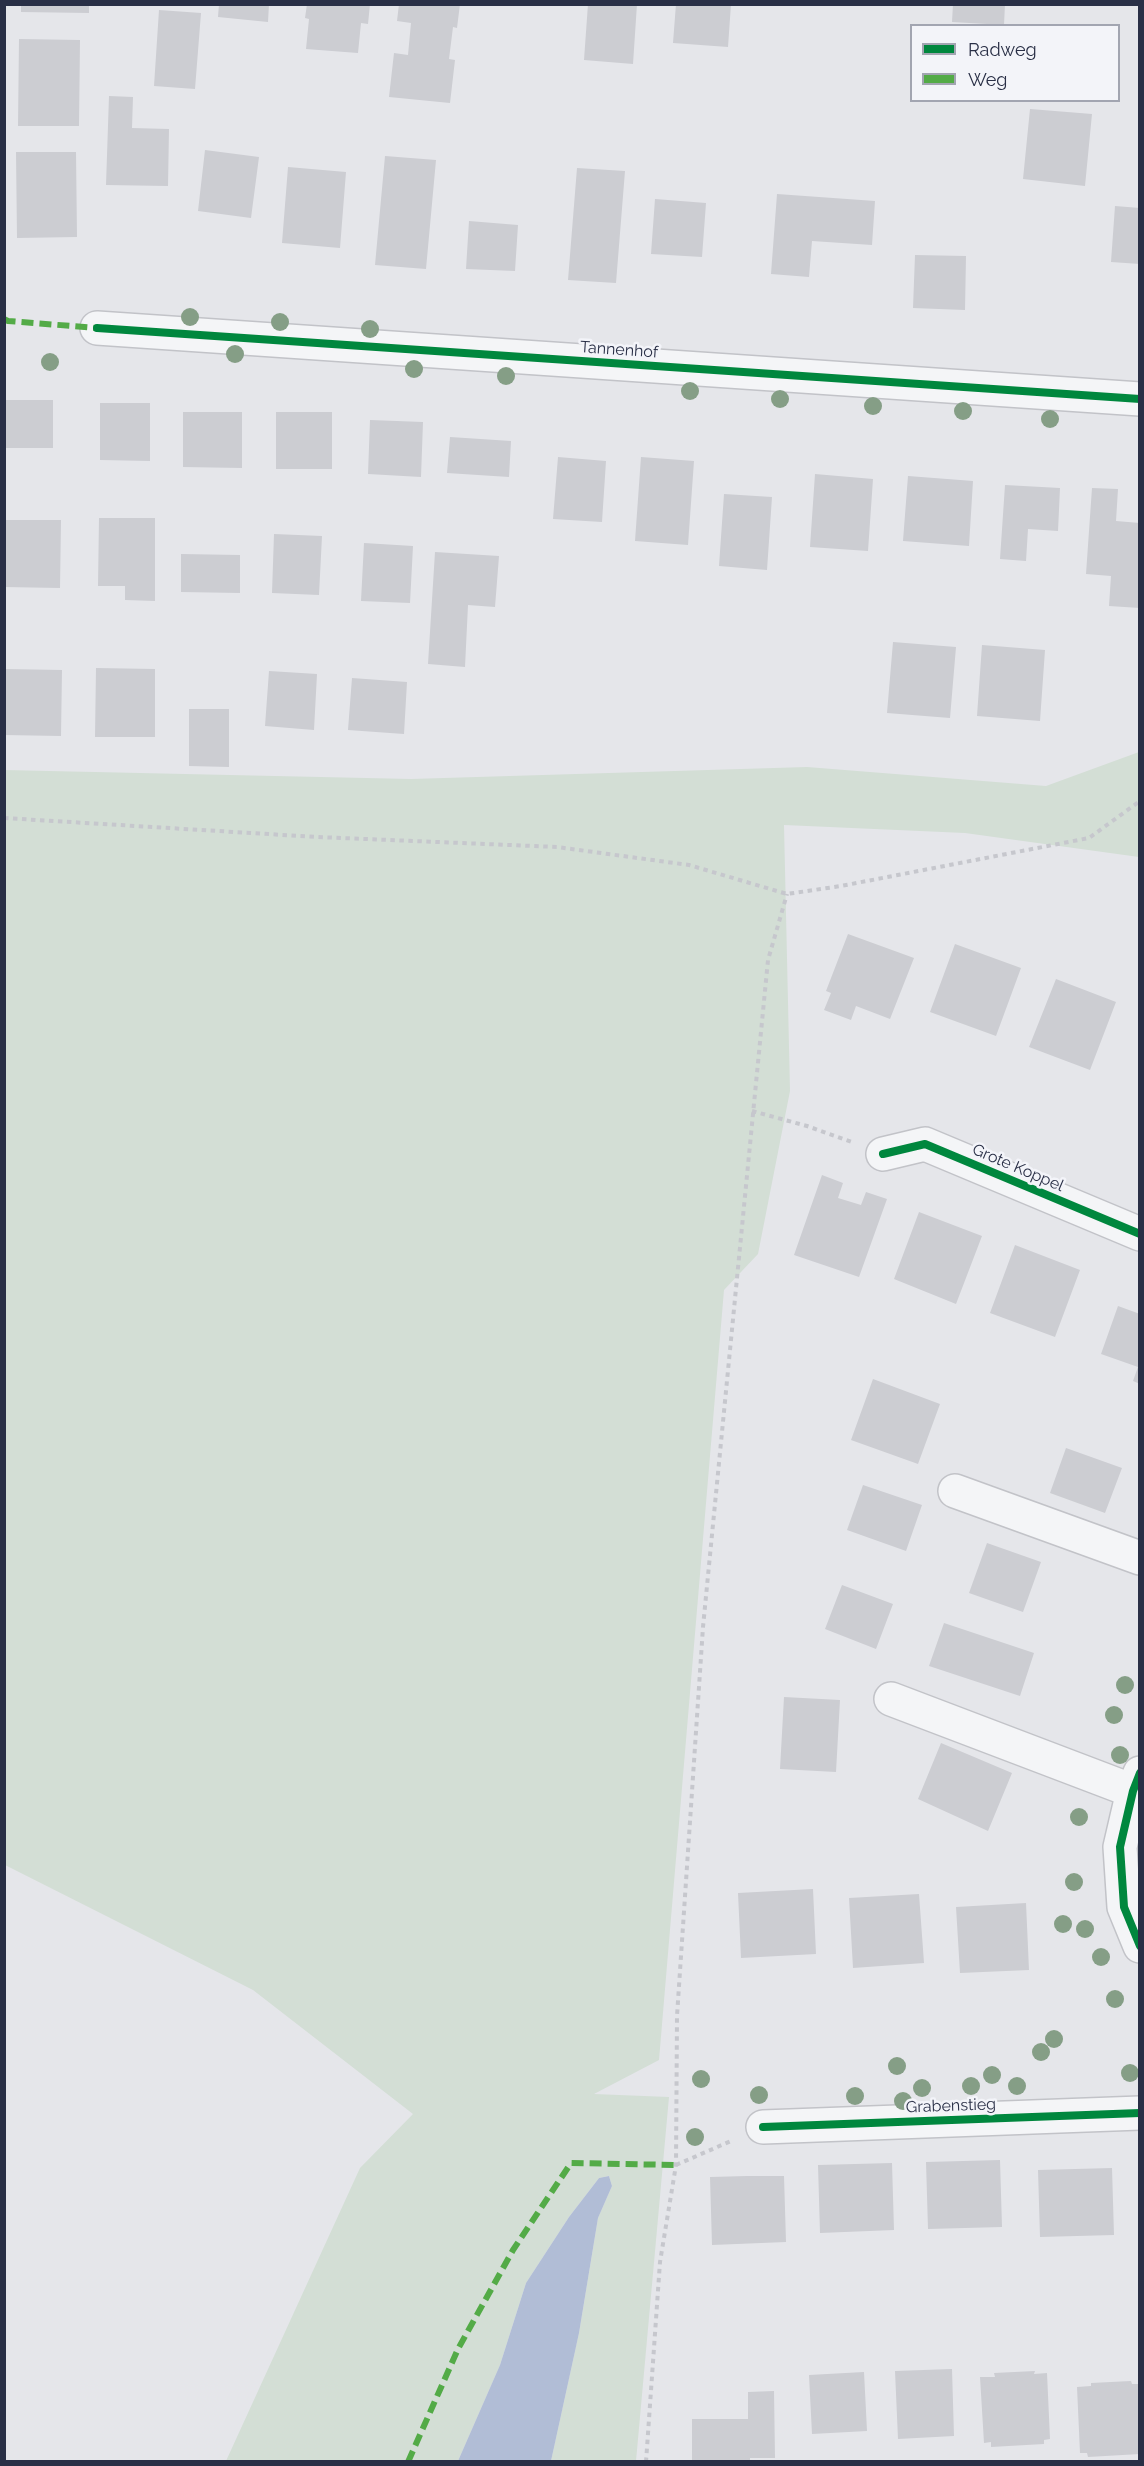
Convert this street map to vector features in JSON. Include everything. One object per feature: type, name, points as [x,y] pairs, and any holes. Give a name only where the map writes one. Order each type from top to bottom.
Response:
[{"type":"street","name":"Tannenhof","points":[[97,328],[1140,399]]},
{"type":"street","name":"Grote Koppel","points":[[883,1154],[925,1144],[1140,1234]]},
{"type":"street","points":[[955,1491],[1140,1558]]},
{"type":"street","points":[[891,1699],[1136,1782],[1120,1847],[1124,1907],[1140,1946]]},
{"type":"street","name":"Grabenstieg","points":[[763,2127],[1140,2113]]},
{"type":"path","points":[[4,818],[328,837],[557,847],[689,865],[787,894],[841,886],[1089,838],[1140,801]]},
{"type":"path","points":[[646,2462],[660,2262],[676,2165],[677,2016],[703,1627],[768,960],[787,894]]},
{"type":"path","points":[[752,1111],[807,1126],[883,1154]]},
{"type":"path","points":[[676,2165],[763,2127]]},
{"type":"shaded area","points":[[1139,752],[1139,857],[965,833],[784,825],[790,1091],[758,1254],[724,1290],[659,2060],[594,2094],[669,2097],[636,2461],[551,2461],[579,2333],[598,2218],[612,2186],[609,2176],[599,2178],[569,2217],[526,2283],[500,2365],[458,2461],[226,2461],[360,2168],[413,2114],[253,1990],[5,1865],[4,770],[411,779],[807,767],[1046,786]]},
{"type":"water","points":[[609,2176],[612,2186],[598,2218],[579,2333],[551,2461],[458,2461],[500,2365],[526,2283],[569,2217],[599,2178]]},
{"type":"building","points":[[21,4],[89,4],[89,13],[21,12]]},
{"type":"building","points":[[219,4],[269,4],[268,22],[218,17]]},
{"type":"building","points":[[307,4],[370,4],[368,24],[361,23],[358,53],[306,49],[309,19],[305,18]]},
{"type":"building","points":[[399,4],[460,4],[457,28],[453,27],[449,59],[455,60],[450,103],[389,97],[394,53],[408,55],[411,23],[397,21]]},
{"type":"building","points":[[588,4],[637,4],[633,64],[584,60]]},
{"type":"building","points":[[676,4],[731,4],[728,47],[673,43]]},
{"type":"building","points":[[953,4],[1005,4],[1004,24],[952,22]]},
{"type":"building","points":[[159,10],[201,13],[195,89],[154,86]]},
{"type":"building","points":[[19,39],[80,40],[79,126],[18,126]]},
{"type":"building","points":[[109,96],[133,97],[132,128],[169,129],[168,186],[106,185]]},
{"type":"building","points":[[1030,109],[1092,114],[1085,186],[1023,179]]},
{"type":"building","points":[[205,150],[259,157],[251,218],[198,211]]},
{"type":"building","points":[[16,152],[76,152],[77,237],[17,238]]},
{"type":"building","points":[[385,156],[436,160],[426,269],[375,265]]},
{"type":"building","points":[[288,167],[346,172],[340,248],[282,243]]},
{"type":"building","points":[[577,168],[625,171],[616,283],[568,280]]},
{"type":"building","points":[[777,194],[875,201],[872,245],[812,241],[809,277],[771,274]]},
{"type":"building","points":[[655,199],[706,203],[702,257],[651,254]]},
{"type":"building","points":[[1115,206],[1140,208],[1140,264],[1111,262]]},
{"type":"building","points":[[469,221],[518,225],[515,271],[466,269]]},
{"type":"building","points":[[915,255],[966,256],[965,310],[913,308]]},
{"type":"building","points":[[4,400],[53,400],[53,448],[4,448]]},
{"type":"building","points":[[100,403],[150,403],[150,461],[100,460]]},
{"type":"building","points":[[183,412],[242,412],[242,468],[183,467]]},
{"type":"building","points":[[276,412],[332,412],[332,469],[276,469]]},
{"type":"building","points":[[370,420],[423,422],[421,477],[368,474]]},
{"type":"building","points":[[450,437],[511,441],[509,477],[447,473]]},
{"type":"building","points":[[558,457],[606,461],[602,522],[553,519]]},
{"type":"building","points":[[641,457],[694,461],[688,545],[635,541]]},
{"type":"building","points":[[815,474],[873,479],[868,551],[810,547]]},
{"type":"building","points":[[908,476],[973,481],[969,546],[903,541]]},
{"type":"building","points":[[1005,485],[1060,488],[1058,531],[1028,529],[1026,561],[1000,559]]},
{"type":"building","points":[[1092,488],[1118,489],[1116,521],[1140,523],[1140,608],[1109,606],[1111,576],[1086,574]]},
{"type":"building","points":[[724,494],[772,497],[767,570],[719,566]]},
{"type":"building","points":[[99,518],[155,518],[155,601],[125,600],[125,586],[98,586]]},
{"type":"building","points":[[4,520],[61,520],[60,588],[4,587]]},
{"type":"building","points":[[274,534],[322,536],[319,595],[272,593]]},
{"type":"building","points":[[364,543],[413,546],[410,603],[361,601]]},
{"type":"building","points":[[435,552],[499,556],[495,607],[468,605],[465,667],[428,664]]},
{"type":"building","points":[[181,554],[240,555],[240,593],[181,592]]},
{"type":"building","points":[[893,642],[956,647],[950,718],[887,713]]},
{"type":"building","points":[[982,645],[1045,650],[1040,721],[977,716]]},
{"type":"building","points":[[96,668],[155,669],[155,737],[95,737]]},
{"type":"building","points":[[4,669],[62,670],[61,736],[4,735]]},
{"type":"building","points":[[269,671],[317,674],[314,730],[265,726]]},
{"type":"building","points":[[352,678],[407,682],[404,734],[348,730]]},
{"type":"building","points":[[189,709],[229,709],[229,767],[189,766]]},
{"type":"building","points":[[848,934],[914,958],[890,1019],[856,1006],[851,1020],[824,1010],[831,993],[826,991]]},
{"type":"building","points":[[955,944],[1021,968],[996,1036],[930,1012]]},
{"type":"building","points":[[1056,979],[1116,1002],[1090,1070],[1029,1047]]},
{"type":"building","points":[[822,1175],[843,1183],[838,1198],[861,1205],[866,1192],[887,1199],[859,1277],[794,1255]]},
{"type":"building","points":[[919,1212],[982,1236],[956,1304],[894,1279]]},
{"type":"building","points":[[1015,1245],[1080,1270],[1055,1337],[990,1313]]},
{"type":"building","points":[[1118,1306],[1140,1314],[1140,1384],[1133,1381],[1138,1367],[1101,1354]]},
{"type":"building","points":[[873,1379],[940,1404],[918,1464],[851,1440]]},
{"type":"building","points":[[1066,1448],[1122,1468],[1105,1513],[1050,1493]]},
{"type":"building","points":[[863,1485],[922,1505],[906,1551],[847,1530]]},
{"type":"building","points":[[987,1543],[1041,1562],[1023,1612],[969,1593]]},
{"type":"building","points":[[842,1585],[893,1604],[876,1649],[825,1629]]},
{"type":"building","points":[[944,1623],[1034,1653],[1020,1696],[929,1666]]},
{"type":"building","points":[[784,1697],[840,1700],[836,1772],[780,1769]]},
{"type":"building","points":[[941,1743],[1012,1773],[988,1831],[918,1799]]},
{"type":"building","points":[[813,1889],[816,1954],[741,1958],[738,1893]]},
{"type":"building","points":[[919,1894],[924,1963],[853,1968],[849,1898]]},
{"type":"building","points":[[1026,1903],[1029,1970],[960,1973],[956,1907]]},
{"type":"building","points":[[1000,2160],[1002,2227],[928,2229],[926,2162]]},
{"type":"building","points":[[892,2163],[894,2230],[820,2233],[818,2165]]},
{"type":"building","points":[[1112,2168],[1114,2235],[1040,2237],[1038,2170]]},
{"type":"building","points":[[784,2176],[786,2242],[712,2245],[710,2177]]},
{"type":"building","points":[[952,2369],[954,2436],[898,2439],[895,2371]]},
{"type":"building","points":[[1035,2371],[1034,2374],[1047,2373],[1050,2439],[1044,2440],[1044,2444],[991,2447],[991,2442],[984,2443],[980,2377],[995,2377],[994,2373]]},
{"type":"building","points":[[864,2372],[867,2431],[812,2434],[809,2375]]},
{"type":"building","points":[[1131,2381],[1132,2384],[1140,2384],[1140,2454],[1088,2457],[1087,2453],[1080,2453],[1077,2387],[1091,2386],[1091,2383]]},
{"type":"building","points":[[774,2391],[775,2458],[750,2458],[750,2462],[692,2462],[692,2419],[748,2419],[748,2392]]},
{"type":"marked path","points":[[4,319],[97,328]]},
{"type":"marked path","points":[[408,2462],[458,2349],[513,2250],[571,2163],[676,2165]]},
{"type":"cycle path","points":[[97,328],[1140,399]]},
{"type":"cycle path","points":[[883,1154],[925,1144],[1140,1234]]},
{"type":"cycle path","points":[[1140,1773],[1133,1791],[1120,1847],[1124,1907],[1140,1946]]},
{"type":"cycle path","points":[[763,2127],[1140,2113]]}]
